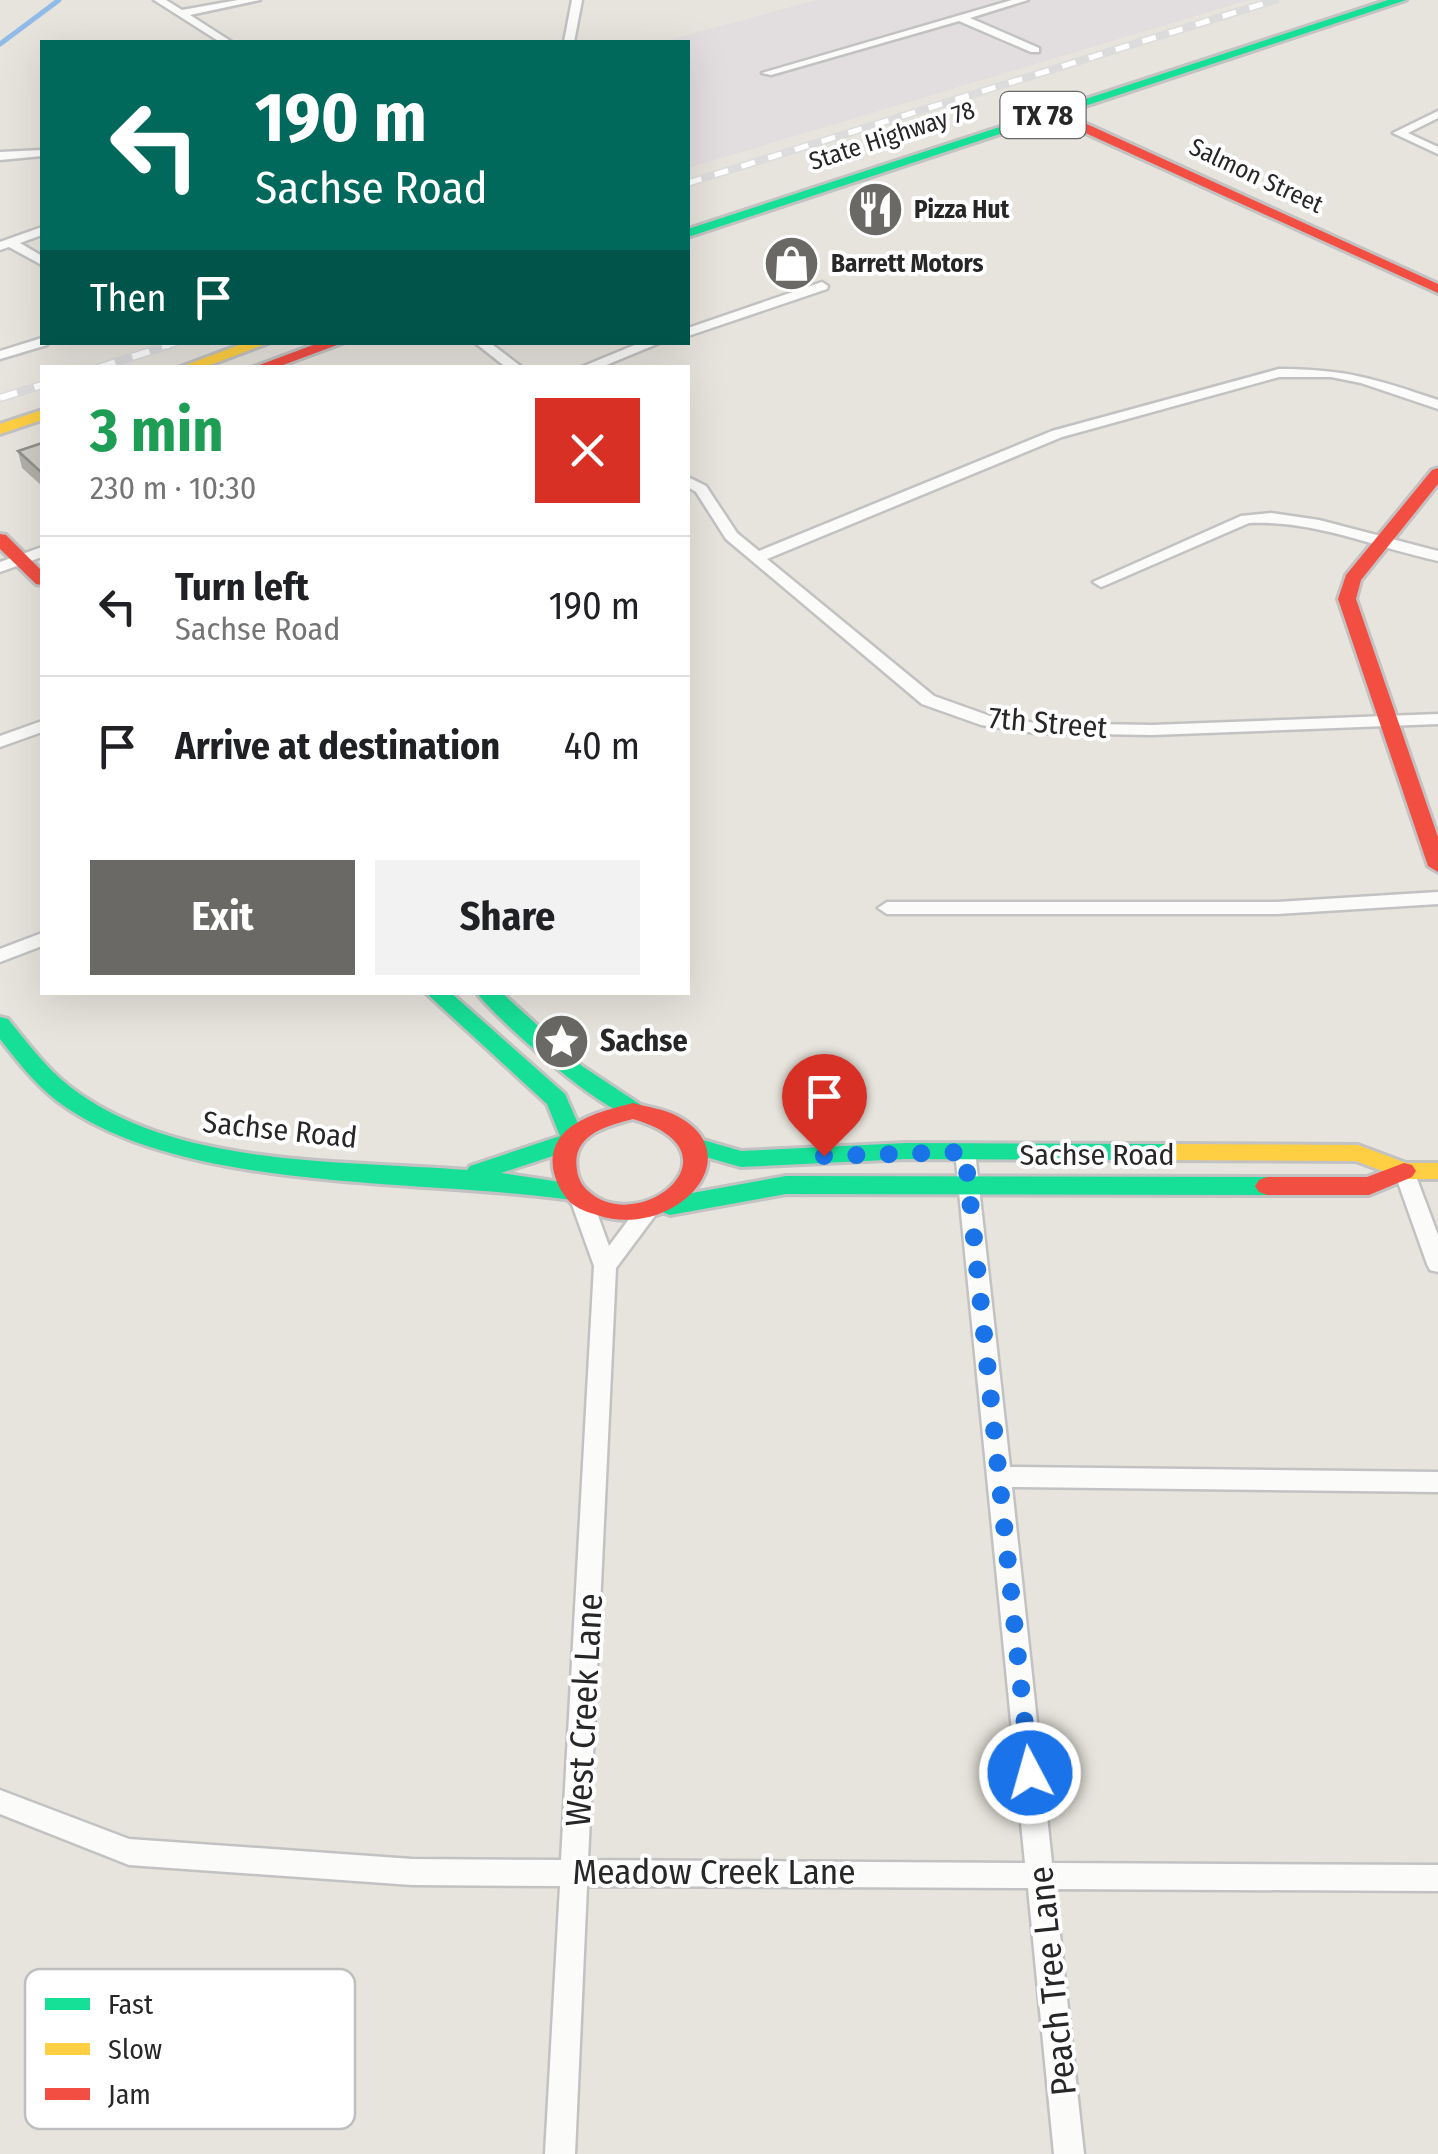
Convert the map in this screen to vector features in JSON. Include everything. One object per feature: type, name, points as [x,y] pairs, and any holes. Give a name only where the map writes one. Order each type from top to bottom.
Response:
[{"type":"main road","name":"State Highway 78","points":[[690,209],[1351,0]]},
{"type":"main road","name":"State Highway 78","points":[[690,231],[1400,0]]},
{"type":"main road","name":"Salmon Street","points":[[1052,113],[1438,289]]},
{"type":"main road","points":[[195,365],[255,345]]},
{"type":"main road","points":[[267,365],[329,345]]},
{"type":"main road","points":[[0,429],[40,416]]},
{"type":"main road","points":[[0,450],[40,437]]},
{"type":"main road","points":[[1438,473],[1352,579],[1347,599],[1438,866]]},
{"type":"main road","points":[[0,538],[40,578]]},
{"type":"main road","points":[[439,995],[557,1100],[569,1139],[565,1170],[576,1195],[598,1210],[621,1215],[670,1206],[696,1178],[696,1146],[669,1121],[633,1112],[594,1088],[547,1051],[489,995]]},
{"type":"main road","name":"Sachse Road","points":[[0,1024],[72,1100],[137,1135],[195,1154],[399,1172],[477,1173],[569,1139]]},
{"type":"main road","points":[[569,1139],[586,1124],[633,1112]]},
{"type":"main road","name":"Sachse Road","points":[[696,1146],[740,1159],[965,1152],[1358,1153],[1404,1171],[1438,1172]]},
{"type":"main road","name":"Sachse Road","points":[[670,1206],[786,1185],[1369,1186],[1404,1171]]},
{"type":"main road","name":"Sachse Road","points":[[477,1173],[492,1180],[576,1195]]},
{"type":"street","points":[[159,0],[224,40]]},
{"type":"street","points":[[182,13],[254,0]]},
{"type":"street","points":[[569,40],[577,0]]},
{"type":"street","points":[[768,72],[1023,0]]},
{"type":"street","points":[[960,18],[1034,50]]},
{"type":"street","points":[[1438,114],[1401,128],[1402,136],[1438,151]]},
{"type":"street","points":[[0,156],[40,153]]},
{"type":"street","points":[[5,244],[40,231]]},
{"type":"street","points":[[5,244],[40,260]]},
{"type":"street","points":[[690,331],[822,286]]},
{"type":"street","points":[[0,355],[40,343]]},
{"type":"street","points":[[484,345],[513,365]]},
{"type":"street","points":[[593,365],[648,345]]},
{"type":"street","points":[[758,556],[1057,434],[1278,374],[1330,373],[1364,379],[1438,404]]},
{"type":"street","name":"7th Street","points":[[690,482],[701,489],[731,536],[928,700],[987,720],[1035,728],[1152,730],[1438,719]]},
{"type":"street","points":[[1101,582],[1246,519],[1285,518],[1438,556]]},
{"type":"street","points":[[0,742],[40,727]]},
{"type":"street","points":[[887,908],[1278,908],[1438,898]]},
{"type":"street","points":[[0,956],[40,940]]},
{"type":"street","name":"Peach Tree Lane","points":[[965,1152],[1070,2154]]},
{"type":"street","points":[[1404,1171],[1438,1264]]},
{"type":"street","name":"West Creek Lane","points":[[560,2154],[605,1266],[576,1195]]},
{"type":"street","points":[[605,1266],[646,1213]]},
{"type":"street","points":[[1000,1477],[1438,1482]]},
{"type":"street","name":"Meadow Creek Lane","points":[[0,1802],[129,1852],[412,1872],[1438,1878]]},
{"type":"shaded area","points":[[817,0],[1249,0],[690,167],[690,40],[669,40]]},
{"type":"building","points":[[40,444],[40,471],[18,451]]},
{"type":"waterway","points":[[0,44],[59,0]]},
{"type":"railway","points":[[690,182],[1275,0]]},
{"type":"railway","points":[[162,347],[168,345]]},
{"type":"railway","points":[[107,365],[169,345]]},
{"type":"railway","points":[[0,398],[40,386]]},
{"type":"traffic: fast","points":[[690,232],[1400,0]]},
{"type":"traffic: fast","points":[[439,995],[557,1100],[571,1135]]},
{"type":"traffic: fast","points":[[490,995],[574,1071],[633,1111]]},
{"type":"traffic: fast","points":[[0,1024],[43,1075],[74,1101],[130,1130],[189,1149],[252,1162],[510,1182],[572,1191]]},
{"type":"traffic: fast","points":[[478,1172],[566,1143]]},
{"type":"traffic: fast","points":[[696,1146],[741,1159],[906,1151],[1165,1152]]},
{"type":"traffic: fast","points":[[670,1206],[786,1185],[1267,1186]]},
{"type":"traffic: slow","points":[[194,365],[255,345]]},
{"type":"traffic: slow","points":[[0,429],[40,416]]},
{"type":"traffic: slow","points":[[1165,1152],[1358,1153],[1404,1171],[1438,1171]]},
{"type":"traffic: jam","points":[[1052,113],[1438,289]]},
{"type":"traffic: jam","points":[[267,365],[329,345]]},
{"type":"traffic: jam","points":[[1438,473],[1352,579],[1347,599],[1438,866]]},
{"type":"traffic: jam","points":[[0,539],[40,578]]},
{"type":"traffic: jam","points":[[633,1111],[670,1122],[689,1137],[696,1155],[693,1173],[682,1190],[664,1204],[642,1212],[617,1213],[590,1204],[578,1195],[566,1175],[564,1159],[567,1147],[582,1129],[633,1111]]},
{"type":"traffic: jam","points":[[1267,1186],[1369,1186],[1404,1171]]},
{"type":"place","name":"Pizza Hut","points":[[875,210]]},
{"type":"place","name":"Barrett Motors","points":[[792,264]]},
{"type":"place","name":"Sachse","points":[[561,1041]]},
{"type":"route","points":[[824,1156],[854,1152],[965,1152],[1030,1773]]}]
